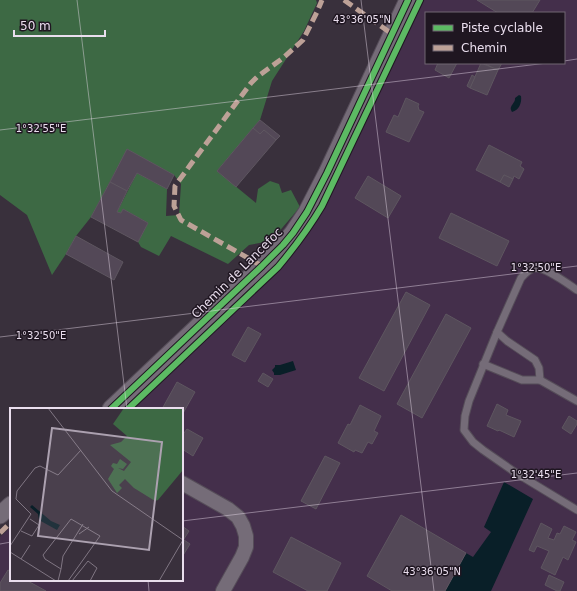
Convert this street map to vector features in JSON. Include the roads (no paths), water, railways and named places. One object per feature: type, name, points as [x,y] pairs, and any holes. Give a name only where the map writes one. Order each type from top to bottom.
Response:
[{"type":"street","name":"Chemin de Lancefoc","points":[[112,408],[266,263],[293,233],[307,212],[327,173],[408,0]]},
{"type":"street","points":[[183,484],[228,509],[238,517],[243,526],[246,536],[246,547],[223,591]]},
{"type":"street","points":[[0,515],[10,505]]},
{"type":"lane","points":[[577,290],[545,270],[535,268],[527,271],[521,278],[483,364],[465,416],[464,430],[473,442],[483,450],[516,473],[577,510]]},
{"type":"lane","points":[[497,332],[507,341],[535,360],[539,368],[540,380]]},
{"type":"lane","points":[[483,364],[522,380],[540,380],[577,401]]},
{"type":"water","points":[[519,95],[521,96],[520,104],[516,110],[512,112],[511,107],[515,101],[515,98]]},
{"type":"water","points":[[293,361],[296,370],[280,375],[274,375],[272,370],[275,365]]},
{"type":"water","points":[[504,482],[533,499],[491,591],[445,591],[466,553],[473,557],[491,532],[484,527]]}]
